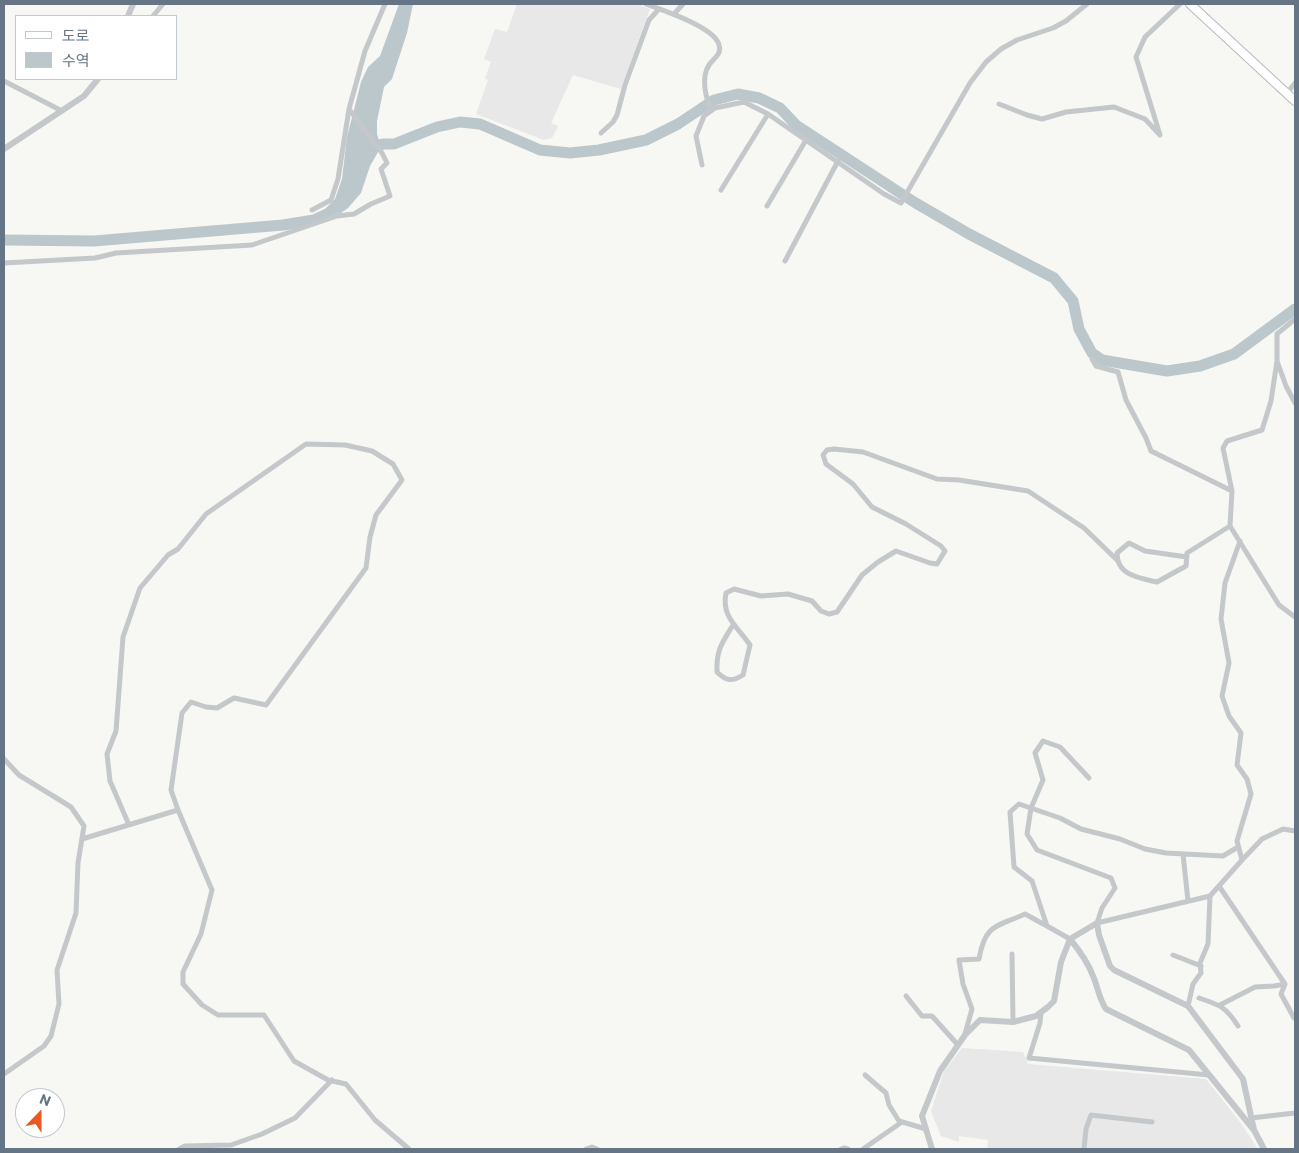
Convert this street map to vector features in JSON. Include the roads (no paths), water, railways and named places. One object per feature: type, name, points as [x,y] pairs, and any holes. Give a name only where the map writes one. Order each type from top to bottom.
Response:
[{"type":"main road","points":[[1190,4],[1295,101]]},
{"type":"street","points":[[154,15],[162,4]]},
{"type":"street","points":[[312,210],[331,200],[338,179],[350,112],[365,51],[385,4]]},
{"type":"street","points":[[646,4],[696,24],[716,38],[720,47],[718,55],[709,65],[705,78],[707,100],[712,109]]},
{"type":"street","points":[[674,14],[683,4]]},
{"type":"street","points":[[702,165],[696,136],[704,116],[712,109],[744,102],[768,114],[884,194],[901,203],[970,83],[986,62],[1017,40],[1053,28],[1066,21],[1087,4]]},
{"type":"street","points":[[999,104],[1027,115],[1042,118],[1066,112],[1114,108],[1145,120],[1160,135],[1136,57],[1145,38],[1180,4]]},
{"type":"street","points":[[601,133],[613,122],[617,115],[625,85],[649,20],[659,9]]},
{"type":"street","points":[[4,149],[84,96],[97,80]]},
{"type":"street","points":[[4,81],[62,111]]},
{"type":"street","points":[[1288,93],[1295,83]]},
{"type":"street","points":[[4,263],[95,258],[116,253],[252,245],[337,216],[354,214],[390,196],[381,169],[387,163],[382,152],[350,112]]},
{"type":"street","points":[[721,190],[768,114]]},
{"type":"street","points":[[767,206],[806,140]]},
{"type":"street","points":[[785,261],[838,161]]},
{"type":"street","points":[[1295,319],[1277,334],[1277,361],[1271,401],[1262,430],[1227,441],[1223,448],[1232,491],[1230,526],[1279,605],[1295,617]]},
{"type":"street","points":[[1092,359],[1096,366],[1118,372],[1126,400],[1151,451],[1232,491]]},
{"type":"street","points":[[1277,361],[1295,404]]},
{"type":"street","points":[[129,825],[110,781],[107,754],[116,731],[123,638],[140,588],[168,555],[178,549],[206,514],[306,444],[345,445],[372,451],[393,464],[402,480],[376,515],[370,538],[366,568],[266,705],[234,698],[216,708],[191,702],[182,713],[171,790],[212,890],[201,934],[183,972],[183,984],[202,1005],[218,1015],[264,1014],[294,1061],[332,1080],[346,1084],[375,1120],[409,1149]]},
{"type":"street","points":[[733,624],[718,649],[717,672],[725,680],[734,680],[743,675],[750,646],[733,624],[728,619],[724,602],[726,593],[734,589],[761,596],[788,594],[812,601],[821,611],[828,614],[837,612],[862,575],[896,551],[930,564],[937,564],[943,556],[945,551],[941,546],[906,524],[872,508],[853,484],[826,464],[824,455],[827,450],[863,452],[937,479],[959,480],[1028,491],[1084,528],[1117,560],[1129,575],[1157,582],[1186,566],[1187,553],[1230,526]]},
{"type":"street","points":[[1240,542],[1224,583],[1221,619],[1229,663],[1222,696],[1229,716],[1241,733],[1237,765],[1247,779],[1251,794],[1237,841],[1242,860]]},
{"type":"street","points":[[1117,560],[1117,553],[1129,543],[1144,551],[1187,558]]},
{"type":"street","points":[[1090,778],[1060,747],[1043,741],[1035,753],[1043,780],[1031,808],[1027,834],[1037,850],[1111,878],[1115,888],[1102,908],[1097,923],[1099,935],[1110,966],[1114,970],[1188,1006],[1243,1079],[1254,1130]]},
{"type":"street","points":[[4,759],[20,776],[71,807],[84,826],[78,862],[76,913],[57,970],[59,1004],[51,1036],[44,1046],[4,1074]]},
{"type":"street","points":[[1047,926],[1032,881],[1014,867],[1010,812],[1019,804],[1060,818],[1081,829],[1120,838],[1145,849],[1183,854],[1223,856],[1238,847]]},
{"type":"street","points":[[82,839],[178,810]]},
{"type":"street","points":[[932,1149],[922,1116],[940,1070],[965,1035],[980,1020],[1013,1022],[1036,1016],[1054,1001],[1061,962],[1070,939],[1097,923],[1210,896],[1262,839],[1283,829],[1295,831]]},
{"type":"street","points":[[1183,854],[1188,901]]},
{"type":"street","points":[[1219,886],[1285,984]]},
{"type":"street","points":[[1188,1006],[1193,984],[1201,973],[1200,963],[1208,944],[1210,896]]},
{"type":"street","points":[[965,1035],[972,1009],[963,984],[959,960],[979,959],[982,942],[991,928],[1025,914],[1070,939],[1093,975],[1101,1002],[1106,1008],[1189,1050],[1254,1130],[1264,1149]]},
{"type":"street","points":[[1012,954],[1013,1022]]},
{"type":"street","points":[[1173,955],[1201,966]]},
{"type":"street","points":[[1220,1005],[1255,987],[1285,984]]},
{"type":"street","points":[[1285,984],[1281,994],[1294,1018]]},
{"type":"street","points":[[906,996],[922,1016],[932,1016],[958,1045]]},
{"type":"street","points":[[1199,998],[1220,1005],[1229,1012],[1238,1026]]},
{"type":"street","points":[[1041,1011],[1040,1023],[1029,1058],[1209,1075]]},
{"type":"street","points":[[865,1075],[886,1093],[889,1105],[899,1121],[926,1129]]},
{"type":"street","points":[[178,1149],[185,1146],[231,1145],[262,1134],[295,1118],[332,1080]]},
{"type":"street","points":[[1252,1118],[1295,1113]]},
{"type":"street","points":[[1084,1149],[1086,1129],[1091,1116],[1152,1122]]},
{"type":"street","points":[[863,1149],[902,1122]]},
{"type":"street","points":[[586,1149],[592,1147],[597,1149]]},
{"type":"street","points":[[841,1149],[848,1149]]},
{"type":"water","points":[[399,4],[413,4],[407,33],[392,79],[384,87],[377,121],[377,134],[381,147],[370,166],[361,193],[348,208],[341,213],[314,220],[335,199],[342,179],[347,137],[361,82],[368,67],[380,56]]},
{"type":"waterway","points":[[369,152],[374,146],[394,144],[437,127],[460,122],[480,124],[540,150],[570,153],[599,150],[646,140],[678,124],[714,100],[738,94],[759,98],[780,108],[796,125],[914,202],[969,234],[1054,278],[1073,301],[1079,329],[1092,353],[1102,360],[1167,371],[1200,366],[1234,354],[1295,309]]},
{"type":"waterway","points":[[4,240],[94,241],[283,225],[314,220],[327,214]]}]
